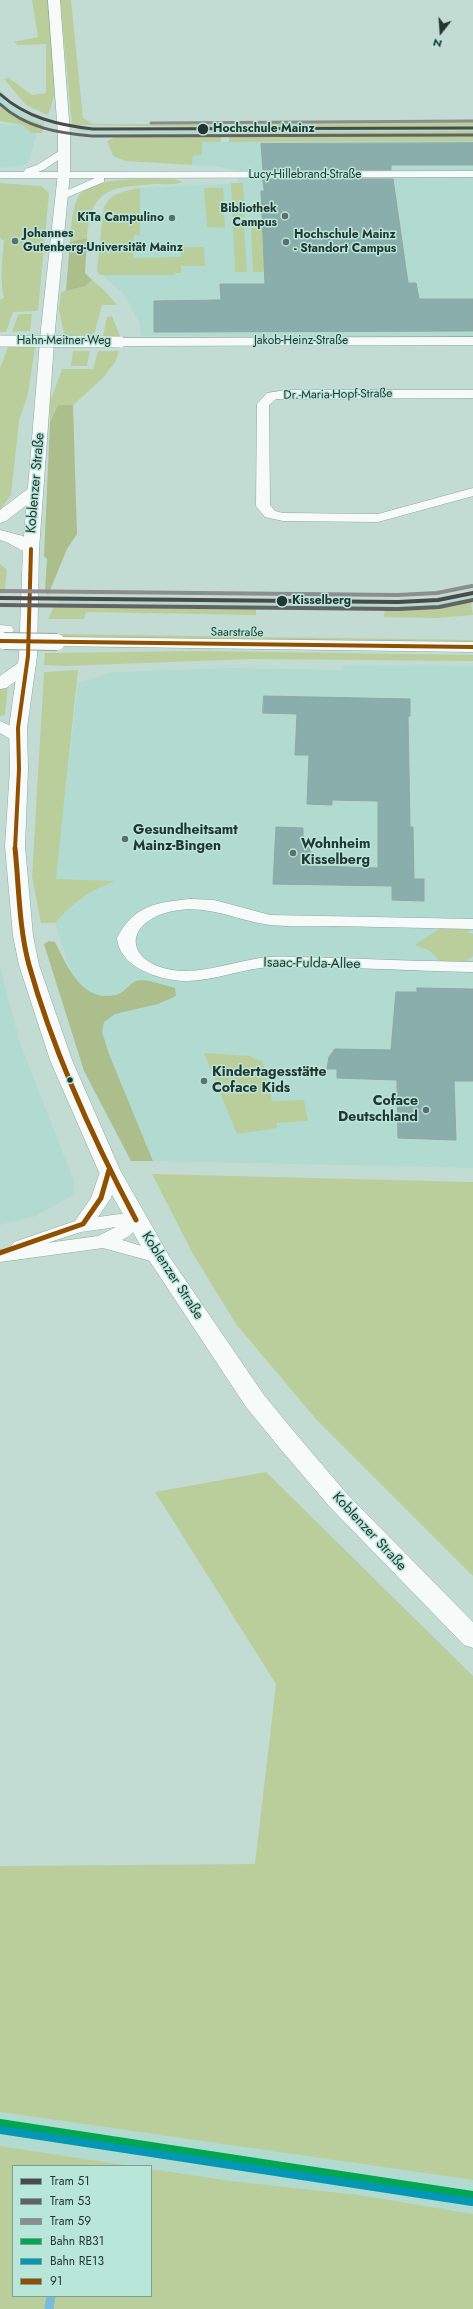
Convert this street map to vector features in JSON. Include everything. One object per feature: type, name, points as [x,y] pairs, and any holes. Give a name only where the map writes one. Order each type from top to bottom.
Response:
[{"type":"main road","name":"Koblenzer Straße","points":[[54,0],[64,151],[64,177],[49,318],[35,491],[31,549],[31,597],[26,665],[18,736],[15,846],[24,943],[29,965],[61,1060],[109,1170],[158,1257],[255,1401],[287,1440],[365,1529],[473,1638]]},
{"type":"main road","points":[[0,518],[35,491]]},
{"type":"main road","points":[[0,535],[17,539],[31,549]]},
{"type":"main road","points":[[0,549],[31,549]]},
{"type":"main road","name":"Saarstraße","points":[[2,635],[473,647]]},
{"type":"main road","name":"Saarstraße","points":[[57,636],[473,636]]},
{"type":"main road","points":[[0,684],[26,665]]},
{"type":"main road","points":[[0,726],[18,736]]},
{"type":"main road","points":[[0,736],[18,736]]},
{"type":"street","points":[[18,174],[41,167],[64,151]]},
{"type":"street","points":[[0,175],[18,174],[64,177]]},
{"type":"street","name":"Lucy-Hillebrand-Straße","points":[[64,177],[473,174]]},
{"type":"street","name":"Lucy-Hillebrand-Straße","points":[[64,177],[100,180],[138,176]]},
{"type":"street","points":[[0,180],[64,177]]},
{"type":"street","name":"Lucy-Hillebrand-Straße","points":[[62,196],[100,180]]},
{"type":"street","name":"Hahn-Meitner-Weg","points":[[0,341],[124,342]]},
{"type":"street","name":"Jakob-Heinz-Straße","points":[[124,342],[473,341]]},
{"type":"street","name":"Dr.-Maria-Hopf-Straße","points":[[473,394],[286,394],[267,399],[263,404],[263,506],[270,514],[283,517],[378,518],[473,492]]},
{"type":"street","name":"Isaac-Fulda-Allee","points":[[473,924],[270,920],[214,905],[191,904],[171,906],[146,914],[133,924],[126,938],[131,954],[145,965],[159,971],[187,976],[214,974],[247,965],[271,962],[473,967]]},
{"type":"street","points":[[83,1224],[101,1198],[109,1170]]},
{"type":"street","points":[[0,1253],[83,1224],[112,1220],[136,1220]]},
{"type":"street","points":[[103,1242],[122,1232],[136,1220]]},
{"type":"street","points":[[0,1256],[103,1242],[125,1246],[158,1257]]},
{"type":"shaded area","points":[[0,89],[13,105],[44,119],[44,125],[15,115],[0,107]]},
{"type":"shaded area","points":[[0,124],[39,126],[28,163],[21,166],[0,168]]},
{"type":"shaded area","points":[[79,125],[111,128],[216,127],[216,134],[95,133],[78,131]]},
{"type":"shaded area","points":[[473,127],[473,131],[229,133],[229,128]]},
{"type":"shaded area","name":"Hochschule Mainz - Standort Campus","points":[[473,141],[473,336],[141,336],[139,322],[124,294],[97,271],[102,213],[109,198],[115,194],[140,188],[238,183],[237,171],[214,166],[192,165],[193,155],[202,142]]},
{"type":"shaded area","points":[[473,591],[473,601],[429,609],[59,605],[60,596],[418,601],[451,597]]},
{"type":"shaded area","points":[[345,665],[473,666],[473,1168],[153,1161],[109,1054],[72,976],[55,923],[55,879],[78,683],[114,672],[231,668],[342,670]]},
{"type":"shaded area","points":[[0,967],[20,1043],[74,1181],[73,1195],[36,1216],[0,1225]]},
{"type":"shaded area","points":[[0,2112],[473,2180],[473,2214],[360,2195],[231,2181],[152,2169],[152,2165],[125,2165],[0,2146]]},
{"type":"green space","points":[[32,0],[49,0],[55,94],[48,115],[26,105],[4,79],[9,78],[32,95],[46,93],[46,44],[18,45],[14,42],[38,37]]},
{"type":"green space","points":[[60,0],[71,0],[83,118],[93,124],[208,124],[216,127],[72,125]]},
{"type":"green space","points":[[0,107],[15,115],[44,125],[42,133],[31,133],[23,125],[0,121]]},
{"type":"green space","points":[[473,122],[473,127],[229,128],[244,123]]},
{"type":"green space","points":[[473,131],[473,141],[229,142],[229,133]]},
{"type":"green space","points":[[139,134],[216,134],[221,136],[221,142],[202,142],[202,155],[193,156],[192,165],[125,161],[113,156],[107,141],[118,136]]},
{"type":"green space","points":[[175,179],[183,182],[174,184],[128,186],[107,193],[99,199],[93,208],[89,221],[87,238],[70,242],[72,217],[75,204],[80,194],[87,188],[110,181]]},
{"type":"green space","points":[[0,183],[41,186],[49,193],[38,311],[13,312],[6,332],[0,332],[0,300],[4,298],[2,262],[4,241],[0,238]]},
{"type":"green space","points":[[231,183],[243,183],[245,217],[232,217]]},
{"type":"green space","points":[[140,188],[140,235],[134,235],[133,258],[181,257],[180,247],[204,247],[205,266],[181,266],[181,273],[174,273],[173,275],[100,275],[97,271],[104,207],[107,202],[119,193]]},
{"type":"green space","points":[[204,188],[223,188],[225,228],[207,227]]},
{"type":"green space","points":[[233,226],[244,226],[247,272],[235,272]]},
{"type":"green space","points":[[251,228],[262,228],[264,267],[267,267],[268,272],[253,272]]},
{"type":"green space","points":[[87,238],[85,273],[92,280],[85,286],[66,291],[70,242]]},
{"type":"green space","points":[[92,280],[103,289],[117,305],[102,305],[94,335],[64,335],[59,310],[61,292],[85,286]]},
{"type":"green space","points":[[32,314],[30,331],[12,332],[18,315]]},
{"type":"green space","points":[[112,316],[120,336],[103,336],[107,317]]},
{"type":"green space","points":[[8,347],[35,347],[28,394],[19,421],[11,495],[0,510],[0,368]]},
{"type":"green space","points":[[73,351],[90,351],[87,366],[71,366]]},
{"type":"green space","points":[[98,351],[119,351],[115,362],[103,378],[73,405],[58,405],[50,422],[50,402],[62,369],[93,369]]},
{"type":"green space","points":[[58,405],[73,405],[77,534],[67,549],[48,595],[45,590],[47,559],[44,556],[50,422]]},
{"type":"green space","points":[[0,564],[7,570],[5,590],[0,594]]},
{"type":"green space","points":[[471,602],[473,615],[437,618],[384,617],[385,608],[429,609]]},
{"type":"green space","points":[[55,605],[256,606],[256,615],[86,612],[84,619],[48,619]]},
{"type":"green space","points":[[57,634],[473,640],[473,643],[57,637]]},
{"type":"green space","points":[[201,651],[473,655],[473,661],[250,659],[66,666],[44,665],[45,653]]},
{"type":"green space","points":[[78,670],[56,879],[115,881],[89,893],[69,909],[55,923],[41,923],[32,877],[44,672]]},
{"type":"green space","points":[[8,685],[5,715],[0,716],[0,689]]},
{"type":"green space","points":[[471,928],[467,933],[473,934],[473,956],[463,964],[440,961],[430,951],[415,945],[439,929]]},
{"type":"green space","points":[[49,941],[55,942],[65,962],[77,980],[85,988],[94,993],[104,996],[116,995],[122,992],[133,982],[140,980],[151,981],[175,988],[176,996],[158,1004],[115,1014],[104,1022],[102,1032],[109,1054],[153,1161],[131,1161],[84,1071],[44,944]]},
{"type":"green space","points":[[204,1053],[249,1056],[263,1062],[272,1101],[304,1100],[308,1121],[277,1123],[277,1128],[237,1134]]},
{"type":"green space","points":[[152,1174],[473,1182],[473,1576],[315,1418],[236,1324],[193,1254]]},
{"type":"green space","points":[[266,1472],[473,1676],[473,2180],[0,2112],[0,1866],[255,1864],[276,1684],[155,1492]]},
{"type":"green space","points":[[0,2146],[125,2165],[12,2165],[12,2297],[152,2297],[152,2169],[231,2181],[360,2195],[473,2214],[473,2309],[0,2309]]},
{"type":"building","points":[[473,143],[473,165],[391,165],[391,170],[263,170],[261,144]]},
{"type":"building","points":[[263,179],[393,179],[408,283],[416,283],[419,299],[473,299],[473,331],[154,332],[154,301],[221,300],[220,284],[265,284],[261,191],[264,191]]},
{"type":"building","points":[[264,696],[410,699],[410,716],[408,716],[410,827],[413,827],[414,879],[424,879],[424,901],[392,900],[392,886],[273,884],[276,827],[303,828],[303,840],[311,840],[310,866],[378,868],[378,801],[332,800],[332,805],[307,804],[309,755],[295,755],[297,714],[263,713]]},
{"type":"building","name":"Coface Deutschland","points":[[417,988],[473,989],[473,1081],[454,1081],[456,1140],[398,1138],[397,1080],[337,1078],[337,1069],[327,1069],[329,1057],[335,1049],[391,1050],[396,992],[417,992]]},
{"type":"waterway","points":[[49,2309],[51,2297]]},
{"type":"tram line","name":"51","points":[[0,94],[20,110],[43,120],[67,126],[93,129],[473,128]]},
{"type":"tram line","name":"53","points":[[0,104],[9,112],[31,124],[55,131],[92,136],[473,135]]},
{"type":"tram line","name":"59","points":[[151,123],[473,121]]},
{"type":"tram line","name":"59","points":[[0,591],[398,595],[437,593],[472,586]]},
{"type":"tram line","name":"51","points":[[0,598],[398,602],[438,600],[473,593]]},
{"type":"tram line","name":"53","points":[[0,605],[398,609],[439,607],[473,600]]},
{"type":"rail line","name":"RB31","points":[[0,2123],[473,2195]]},
{"type":"rail line","name":"RE13","points":[[0,2130],[472,2202]]},
{"type":"transit line","name":"91","points":[[31,549],[28,656],[18,728],[19,769],[15,846],[23,936],[29,965],[61,1060],[109,1170],[136,1220]]},
{"type":"transit line","name":"91","points":[[0,641],[473,647]]},
{"type":"transit line","name":"91","points":[[0,1253],[83,1224],[101,1198],[109,1170]]},
{"type":"place","name":"Hochschule Mainz","points":[[203,129]]},
{"type":"place","name":"Bibliothek Campus","points":[[285,216]]},
{"type":"place","name":"KiTa Campulino","points":[[172,218]]},
{"type":"place","name":"Johannes Gutenberg-Universität Mainz","points":[[15,241]]},
{"type":"place","name":"Hochschule Mainz - Standort Campus","points":[[286,242]]},
{"type":"place","name":"Kisselberg","points":[[282,601]]},
{"type":"place","name":"Gesundheitsamt Mainz-Bingen","points":[[125,839]]},
{"type":"place","name":"Wohnheim Kisselberg","points":[[293,853]]},
{"type":"place","name":"Kindertagesstätte Coface Kids","points":[[204,1081]]},
{"type":"place","name":"Coface Deutschland","points":[[426,1110]]}]
